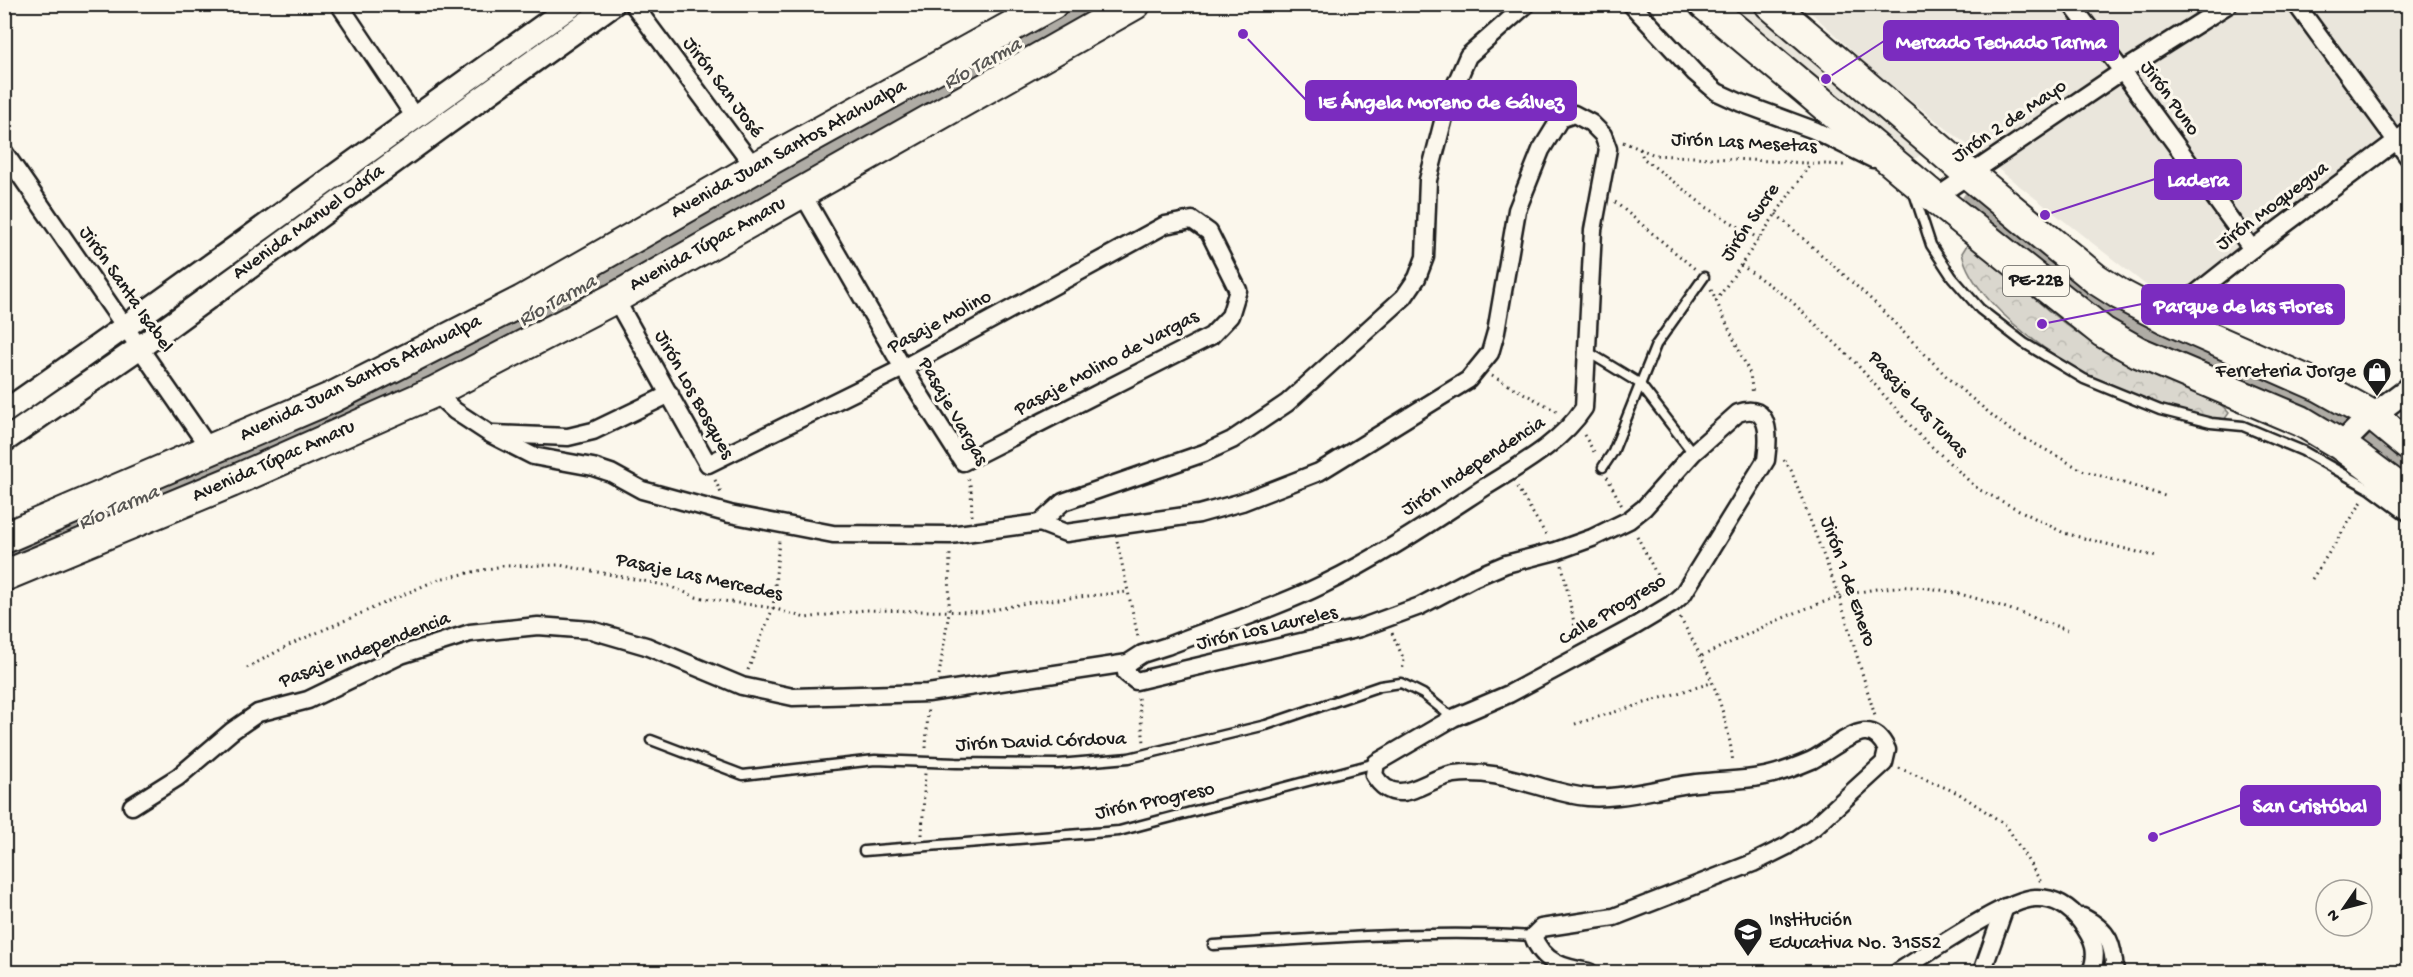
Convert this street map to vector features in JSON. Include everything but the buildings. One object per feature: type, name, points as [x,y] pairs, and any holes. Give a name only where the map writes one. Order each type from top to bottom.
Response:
[{"type":"highway","name":"Avenida Juan Santos Atahualpa","points":[[4,538],[211,451],[333,396],[522,301],[755,168],[1052,4]]},
{"type":"highway","name":"Avenida Túpac Amaru","points":[[4,576],[242,477],[434,392],[615,298],[1135,4]]},
{"type":"highway","name":"PE-22B","points":[[1704,4],[1935,198],[2103,332],[2138,352],[2344,441],[2409,495]]},
{"type":"highway","name":"PE-22B","points":[[1770,4],[2096,279],[2165,318],[2319,386],[2409,445]]},
{"type":"main road","name":"Avenida Manuel Odría","points":[[4,412],[125,328],[414,116],[574,4]]},
{"type":"main road","name":"Avenida Manuel Odría","points":[[4,441],[139,348],[447,123],[588,11],[613,4]]},
{"type":"main road","points":[[433,103],[447,123]]},
{"type":"main road","points":[[391,133],[405,153]]},
{"type":"main road","points":[[2344,441],[2409,389]]},
{"type":"street","points":[[339,4],[414,116]]},
{"type":"street","name":"Jirón San José","points":[[633,4],[755,168]]},
{"type":"street","points":[[1040,523],[1063,502],[1204,453],[1232,440],[1287,403],[1404,297],[1425,257],[1428,180],[1448,102],[1468,56],[1527,4]]},
{"type":"street","points":[[1631,4],[1717,92],[1814,130],[1909,176]]},
{"type":"street","name":"Jirón Puno","points":[[2071,4],[2252,249]]},
{"type":"street","name":"Jirón 2 de Mayo","points":[[1935,198],[2122,71],[2229,4]]},
{"type":"street","points":[[2296,4],[2403,137],[2409,157]]},
{"type":"street","points":[[434,392],[456,411],[490,434],[533,456],[593,467],[611,473],[642,490],[730,514],[833,534],[950,535],[1040,523],[1066,533],[1199,514],[1242,502],[1319,472],[1468,380],[1490,353],[1496,333],[1517,210],[1541,150],[1560,119],[1574,114],[1591,123],[1603,135]]},
{"type":"street","name":"Jirón Independencia","points":[[1135,658],[1323,585],[1358,566],[1508,472],[1563,434],[1575,421],[1584,408],[1593,230],[1608,149],[1603,135]]},
{"type":"street","name":"Jirón Moquegua","points":[[2165,318],[2252,249],[2403,137]]},
{"type":"street","name":"Jirón Santa Isabel","points":[[4,152],[211,451]]},
{"type":"street","name":"Pasaje Vargas","points":[[802,193],[903,368],[963,462]]},
{"type":"street","name":"Pasaje Molino","points":[[708,464],[903,368],[1166,225],[1192,220]]},
{"type":"street","name":"Pasaje Molino de Vargas","points":[[963,462],[1211,336],[1230,316],[1238,291],[1209,232],[1192,220]]},
{"type":"street","name":"Jirón Los Bosques","points":[[615,298],[708,464]]},
{"type":"street","points":[[490,434],[568,437],[593,431],[670,394]]},
{"type":"street","name":"Jirón Los Laureles","points":[[1136,681],[1360,628],[1420,606],[1473,578],[1506,564],[1556,551],[1592,538],[1629,520],[1644,508],[1693,453],[1737,413],[1747,410],[1755,411]]},
{"type":"street","points":[[1755,411],[1767,423],[1769,439]]},
{"type":"street","name":"Calle Progreso","points":[[1377,763],[1453,718],[1509,694],[1672,604],[1683,594],[1766,460],[1769,439]]},
{"type":"street","name":"Pasaje Independencia","points":[[132,806],[178,777],[232,731],[258,713],[308,700],[401,655],[470,633],[538,626],[591,630],[646,646],[742,686]]},
{"type":"street","points":[[1135,658],[1126,673],[1136,681]]},
{"type":"street","points":[[742,686],[793,697],[936,692],[1135,658]]},
{"type":"street","points":[[1377,763],[1374,775],[1380,784],[1392,792],[1408,792],[1452,774],[1479,772],[1531,782],[1580,796],[1604,797],[1696,783],[1765,776],[1812,759],[1862,732],[1872,733],[1882,741],[1887,750],[1884,763],[1814,827],[1787,846],[1753,863],[1614,917],[1541,928],[1533,936],[1545,957],[1557,965],[1589,972]]},
{"type":"street","points":[[1898,972],[2005,907],[2032,897],[2052,898],[2090,921],[2104,933],[2113,948],[2115,972]]},
{"type":"street","points":[[1982,972],[2005,907]]},
{"type":"street","points":[[2075,913],[2087,929],[2095,948],[2096,959],[2091,972]]},
{"type":"lane","points":[[1909,176],[1931,245],[1952,277],[1980,309],[2048,360],[2097,385],[2160,410],[2211,423],[2243,426],[2303,451],[2370,489],[2409,517]]},
{"type":"lane","points":[[1602,467],[1613,452],[1634,403],[1639,382],[1656,345],[1704,277]]},
{"type":"lane","points":[[1588,352],[1639,382],[1693,453]]},
{"type":"lane","points":[[1401,683],[1423,694],[1453,718]]},
{"type":"lane","name":"Jirón David Córdova","points":[[651,740],[743,775],[875,760],[1058,764],[1145,755],[1266,725],[1380,686],[1401,683]]},
{"type":"lane","name":"Jirón Progreso","points":[[864,852],[1119,831],[1377,763]]},
{"type":"lane","points":[[1213,945],[1466,933],[1533,936]]},
{"type":"path","name":"Jirón Las Mesetas","points":[[1603,135],[1654,155],[1844,165]]},
{"type":"path","points":[[1640,149],[1643,158],[1706,207],[1759,239]]},
{"type":"path","name":"Jirón Sucre","points":[[1716,301],[1811,163]]},
{"type":"path","points":[[1600,189],[1704,277],[1750,374],[1755,411]]},
{"type":"path","points":[[1776,214],[1874,302],[1953,383],[2010,430],[2082,470],[2165,496]]},
{"type":"path","name":"Pasaje Las Tunas","points":[[1741,265],[1790,299],[1854,361],[1917,433],[1978,489],[2064,533],[2157,557]]},
{"type":"path","points":[[1479,368],[1575,421],[1602,467],[1672,604],[1702,656],[1729,730],[1735,779]]},
{"type":"path","name":"Jirón 1 de Enero","points":[[1769,439],[1791,470],[1839,596],[1882,741]]},
{"type":"path","name":"Pasaje Vargas","points":[[963,462],[971,488],[972,533]]},
{"type":"path","name":"Jirón Los Bosques","points":[[708,464],[730,514]]},
{"type":"path","points":[[1508,472],[1556,551],[1563,568],[1581,656]]},
{"type":"path","points":[[2312,579],[2370,489]]},
{"type":"path","points":[[742,686],[773,608],[780,524]]},
{"type":"path","points":[[1114,526],[1127,592],[1135,658]]},
{"type":"path","points":[[936,692],[949,612],[950,535]]},
{"type":"path","name":"Pasaje Las Mercedes","points":[[247,668],[289,645],[439,579],[502,566],[559,565],[669,586],[696,597],[773,608],[805,618],[864,610],[984,612],[1031,602],[1127,592]]},
{"type":"path","points":[[1702,656],[1839,596],[1904,587],[1928,588],[1989,602],[2067,630]]},
{"type":"path","points":[[1386,618],[1404,660],[1401,683]]},
{"type":"path","points":[[1136,681],[1145,755]]},
{"type":"path","points":[[1575,724],[1712,682]]},
{"type":"path","points":[[1884,763],[1958,793],[2006,825],[2052,898]]},
{"type":"shaded area","points":[[1720,5],[1750,5],[1870,102],[1925,151],[1910,163]]},
{"type":"shaded area","points":[[1803,5],[2408,5],[2408,139],[2179,311],[1877,74]]},
{"type":"green space","points":[[1967,245],[1978,249],[2054,315],[2087,340],[2133,367],[2213,399],[2229,413],[2222,423],[2160,409],[2135,400],[2075,368],[2044,348],[1990,301],[1972,277],[1962,253]]},
{"type":"waterway","name":"Río Tarma","points":[[4,557],[210,471],[339,414],[429,370],[535,316],[1091,4]]},
{"type":"waterway","points":[[1977,205],[2114,317],[2141,333],[2322,411],[2383,449],[2408,471]]},
{"type":"place","name":"IE Ángela Moreno de Gálvez","points":[[1243,34]]},
{"type":"place","name":"Mercado Techado Tarma","points":[[1826,79]]},
{"type":"place","name":"Ladera","points":[[2045,215]]},
{"type":"place","name":"Parque de las Flores","points":[[2042,324]]},
{"type":"place","name":"Ferreteria Jorge","points":[[2377,398]]},
{"type":"place","name":"San Cristóbal","points":[[2153,837]]},
{"type":"place","name":"Institución Educativa No. 31552","points":[[1748,958]]}]
